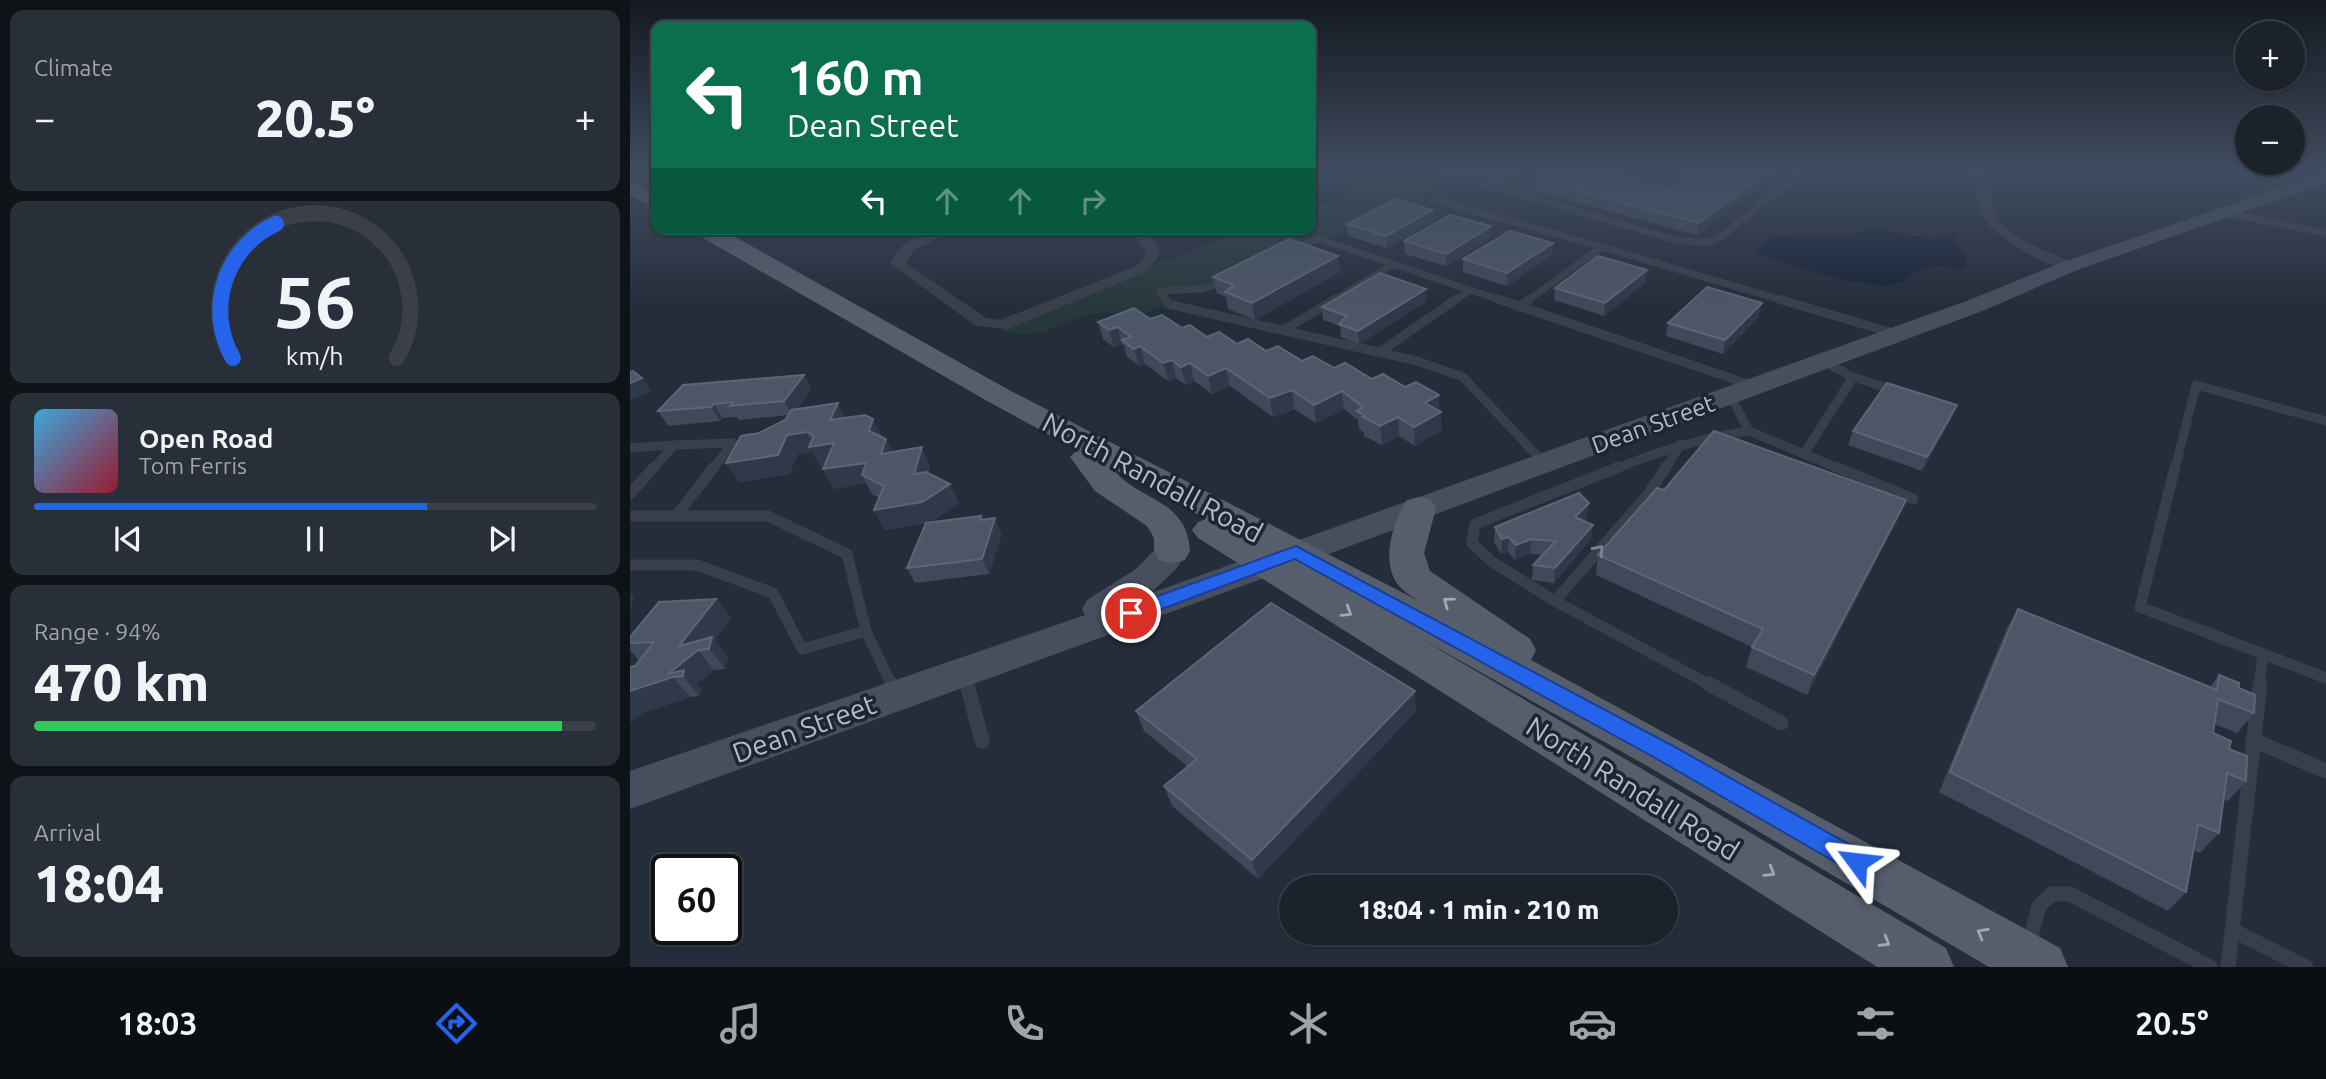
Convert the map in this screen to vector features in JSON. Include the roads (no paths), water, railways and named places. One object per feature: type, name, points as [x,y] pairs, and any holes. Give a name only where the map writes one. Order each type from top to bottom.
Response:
[{"type":"main road","name":"North Randall Road","points":[[715,235],[1282,558],[1927,967]]},
{"type":"main road","name":"North Randall Road","points":[[999,396],[1086,457],[1665,752],[2033,963]]},
{"type":"main road","name":"North Randall Road","points":[[1086,457],[1105,482],[1143,506],[1169,527],[1174,537],[1172,551]]},
{"type":"main road","points":[[1419,508],[1406,553],[1413,578],[1665,752]]},
{"type":"street","points":[[1990,216],[1998,228],[2034,250],[2070,266]]},
{"type":"street","name":"Dean Street","points":[[630,790],[1282,558],[1977,305],[2070,266],[2218,216]]},
{"type":"street","points":[[935,235],[913,244],[901,253],[898,264],[982,323],[991,325],[1014,322],[1141,269],[1154,253],[1143,235]]},
{"type":"street","name":"Dean Street","points":[[971,669],[1058,631],[1131,592],[1156,570],[1172,551]]},
{"type":"lane","points":[[1492,216],[1896,334]]},
{"type":"lane","points":[[1591,216],[1679,241],[1709,242],[1723,235],[1747,216]]},
{"type":"lane","points":[[2242,216],[2326,233]]},
{"type":"lane","points":[[1279,254],[1301,243],[1319,239],[1755,386]]},
{"type":"lane","points":[[1518,307],[1602,247]]},
{"type":"lane","points":[[1284,330],[1394,264]]},
{"type":"lane","points":[[1234,278],[1211,290],[1194,288],[1160,291],[1168,304],[1417,361],[1463,377],[1544,463]]},
{"type":"lane","points":[[1380,352],[1470,290]]},
{"type":"lane","points":[[1823,361],[1853,377],[1913,396]]},
{"type":"lane","points":[[1804,454],[1853,377]]},
{"type":"lane","points":[[2326,421],[2196,385],[2140,607],[2326,678]]},
{"type":"lane","points":[[1730,395],[1749,431]]},
{"type":"lane","points":[[1782,723],[1555,601],[1492,562],[1472,543],[1475,524],[1681,444],[1749,431],[1913,499]]},
{"type":"lane","points":[[630,448],[733,443],[676,516]]},
{"type":"lane","points":[[1555,601],[1649,493],[1681,444]]},
{"type":"lane","points":[[630,494],[674,445]]},
{"type":"lane","points":[[630,516],[768,516],[847,554],[866,631],[897,695]]},
{"type":"lane","points":[[630,565],[697,565],[773,593],[802,649],[866,631]]},
{"type":"lane","points":[[2228,967],[2263,654]]},
{"type":"lane","points":[[971,669],[982,741]]},
{"type":"lane","points":[[2253,740],[2326,771]]},
{"type":"lane","points":[[2033,963],[2039,906],[2052,894],[2070,894],[2210,967]]},
{"type":"lane","points":[[2232,930],[2306,967]]},
{"type":"water","points":[[1872,228],[1935,240],[1947,237],[1957,229],[1954,243],[1966,258],[1966,266],[1961,269],[1935,265],[1911,274],[1903,282],[1887,286],[1841,280],[1756,253],[1756,249],[1774,237],[1842,238]]}]
